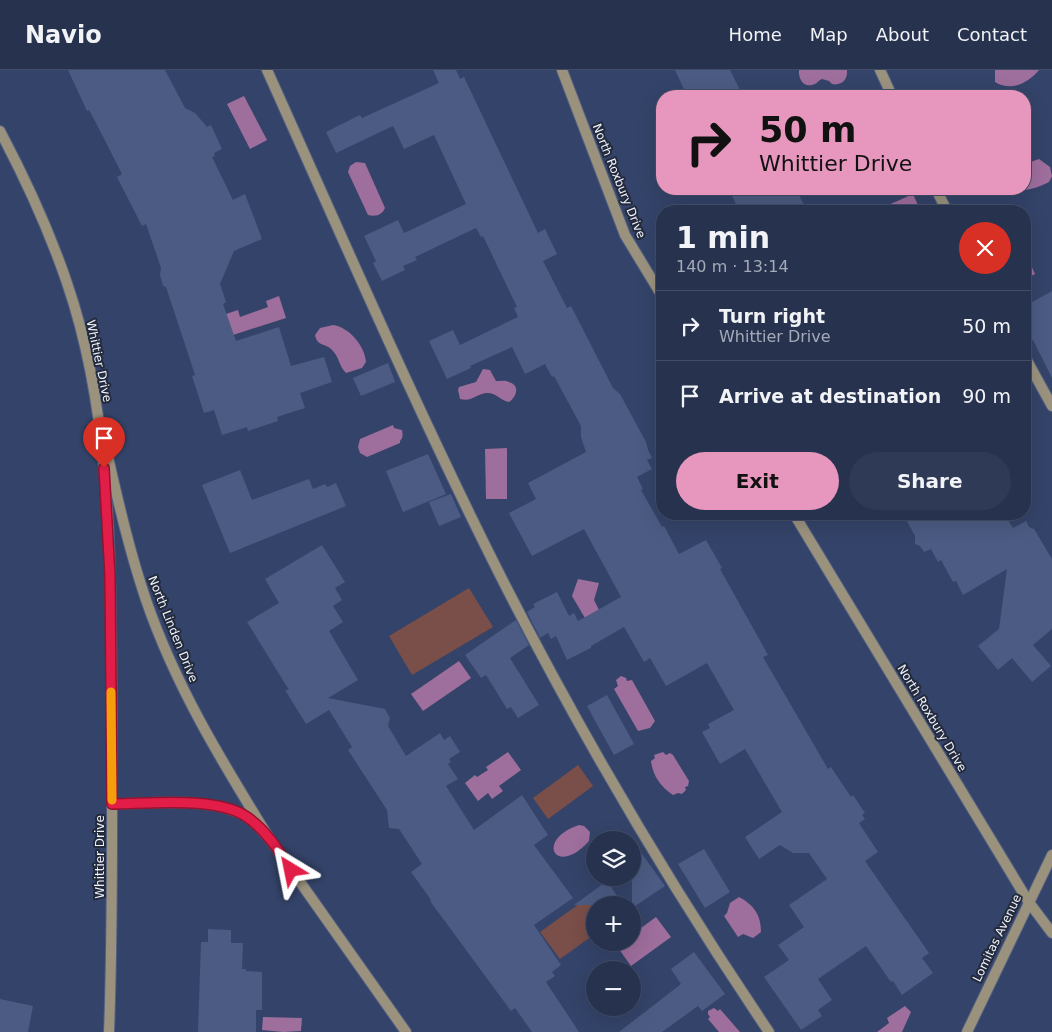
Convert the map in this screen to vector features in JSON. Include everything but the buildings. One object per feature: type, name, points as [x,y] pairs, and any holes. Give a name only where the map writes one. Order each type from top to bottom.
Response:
[{"type":"street","points":[[267,70],[393,351],[507,589],[614,786],[726,968],[769,1032]]},
{"type":"street","name":"North Roxbury Drive","points":[[562,70],[625,235],[656,286]]},
{"type":"street","points":[[880,70],[889,90]]},
{"type":"street","name":"Whittier Drive","points":[[0,131],[41,215],[68,284],[98,412],[106,486],[110,576],[112,804],[110,1032]]},
{"type":"street","points":[[1031,368],[1052,406]]},
{"type":"street","name":"North Linden Drive","points":[[98,412],[128,542],[146,600],[166,652],[210,742],[269,838],[406,1032]]},
{"type":"street","name":"North Roxbury Drive","points":[[798,520],[1028,902],[1052,932]]},
{"type":"street","name":"North Linden Drive","points":[[112,804],[189,803],[219,805],[247,817],[269,838]]},
{"type":"street","name":"Lomitas Avenue","points":[[967,1032],[1052,855]]},
{"type":"shaded area","points":[[799,70],[847,70],[847,74],[843,82],[838,84],[832,84],[822,79],[815,84],[808,85],[802,82]]},
{"type":"shaded area","points":[[995,70],[1039,70],[1030,79],[1019,85],[1007,86],[995,82]]},
{"type":"shaded area","points":[[244,96],[267,140],[250,149],[227,104]]},
{"type":"shaded area","points":[[1039,159],[1050,167],[1052,176],[1049,182],[1031,188],[1031,162]]},
{"type":"shaded area","points":[[356,162],[365,163],[385,208],[378,215],[368,215],[348,172],[350,166]]},
{"type":"shaded area","points":[[913,195],[918,205],[888,205]]},
{"type":"shaded area","points":[[1031,265],[1035,274],[1031,276]]},
{"type":"shaded area","points":[[279,296],[286,318],[233,335],[226,314],[238,310],[240,317],[268,307],[266,301]]},
{"type":"shaded area","points":[[333,325],[345,329],[355,338],[365,356],[366,362],[362,368],[346,373],[333,351],[316,339],[315,335],[320,328]]},
{"type":"shaded area","points":[[483,369],[490,370],[496,381],[508,381],[515,386],[516,392],[512,400],[509,402],[494,394],[487,393],[471,399],[460,399],[459,387],[476,382]]},
{"type":"shaded area","points":[[393,425],[394,428],[402,430],[400,443],[367,457],[360,453],[358,447],[360,439]]},
{"type":"shaded area","points":[[507,448],[507,499],[486,499],[485,449]]},
{"type":"shaded area","points":[[578,579],[599,583],[594,600],[605,622],[592,630],[572,596]]},
{"type":"shaded area","points":[[469,588],[493,627],[412,675],[389,636]]},
{"type":"shaded area","points":[[459,661],[471,678],[423,711],[411,694]]},
{"type":"shaded area","points":[[621,676],[626,678],[627,681],[632,680],[655,721],[650,728],[638,731],[614,689],[618,686],[616,680]]},
{"type":"shaded area","points":[[508,752],[521,770],[499,786],[503,791],[492,799],[488,793],[478,801],[465,783],[475,775],[477,777],[488,770],[486,767]]},
{"type":"shaded area","points":[[663,752],[666,755],[670,753],[673,755],[689,781],[688,786],[685,787],[686,790],[682,794],[673,795],[664,788],[655,776],[651,761],[655,758],[654,755]]},
{"type":"shaded area","points":[[578,765],[593,786],[548,819],[533,798]]},
{"type":"shaded area","points":[[579,825],[584,826],[589,831],[586,831],[586,844],[577,852],[567,856],[559,856],[555,852],[554,846],[557,839],[565,832]]},
{"type":"shaded area","points":[[739,897],[753,907],[760,920],[761,932],[753,938],[743,934],[738,937],[724,916],[730,903]]},
{"type":"shaded area","points":[[586,899],[586,940],[560,959],[540,932]]},
{"type":"shaded area","points":[[656,917],[671,937],[638,961],[627,961],[620,951],[641,951],[641,928]]},
{"type":"shaded area","points":[[905,1006],[911,1012],[902,1032],[877,1032],[889,1023],[887,1018]]},
{"type":"shaded area","points":[[714,1008],[718,1011],[720,1009],[740,1032],[719,1032],[708,1019],[710,1017],[708,1011]]},
{"type":"shaded area","points":[[263,1017],[302,1018],[301,1031],[262,1030]]},
{"type":"slow traffic","points":[[111,692],[112,800]]},
{"type":"route","points":[[104,468],[110,576],[112,804],[189,803],[219,805],[247,817],[269,838],[291,870]]}]
